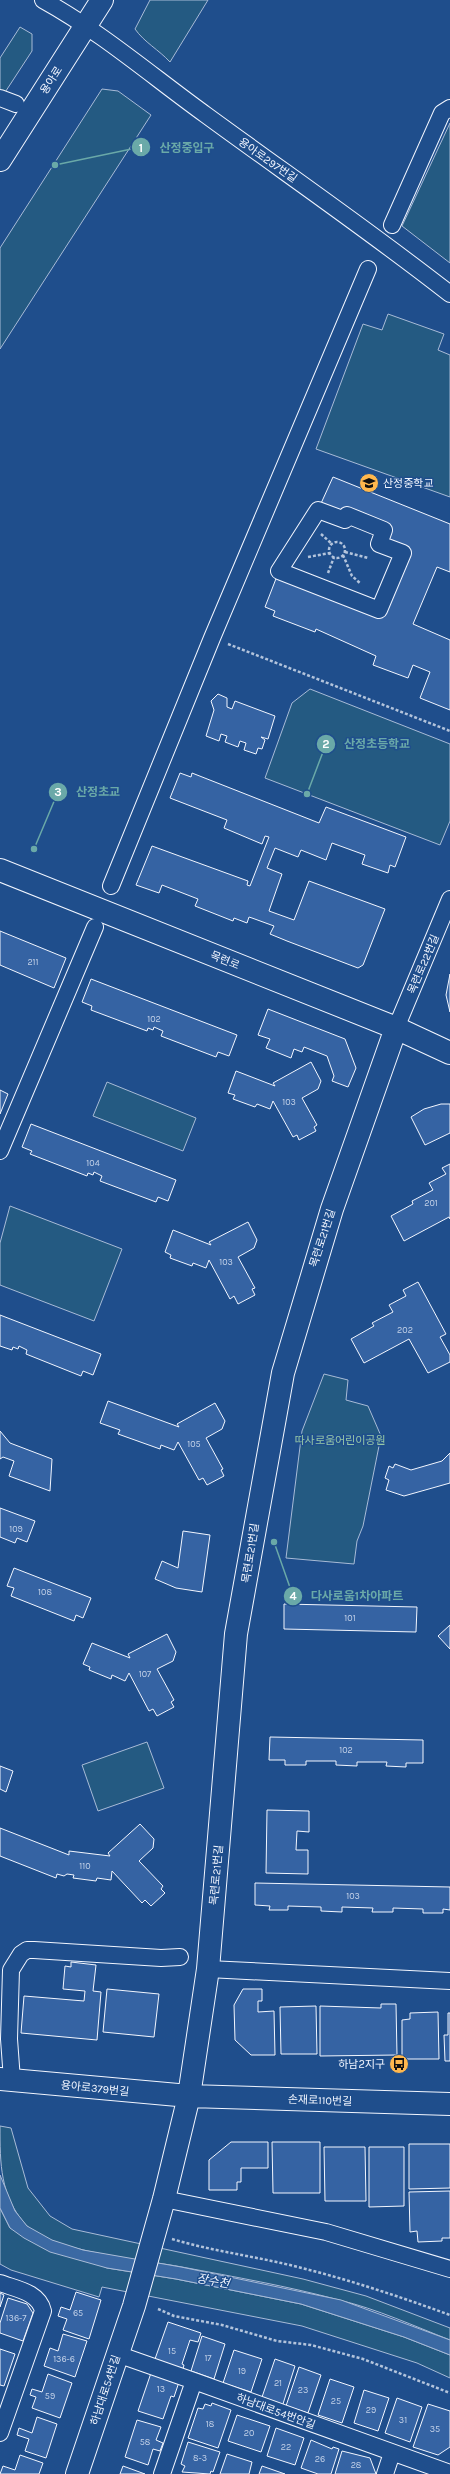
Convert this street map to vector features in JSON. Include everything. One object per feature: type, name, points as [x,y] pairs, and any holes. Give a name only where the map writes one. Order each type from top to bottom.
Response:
[{"type":"street","name":"용아로297번길","points":[[43,0],[86,25],[160,82],[382,241],[450,294]]},
{"type":"street","name":"용아로","points":[[0,160],[102,0]]},
{"type":"street","points":[[0,98],[16,104]]},
{"type":"street","points":[[392,225],[438,120],[442,113],[450,108]]},
{"type":"street","points":[[111,886],[212,638],[368,269]]},
{"type":"street","points":[[318,510],[345,520],[347,515],[384,530],[379,544],[403,553],[379,610],[279,571],[318,510]]},
{"type":"street","name":"목련로","points":[[0,870],[396,1028],[450,1053]]},
{"type":"street","name":"목련로22번길","points":[[396,1028],[450,899]]},
{"type":"street","points":[[0,1151],[95,926]]},
{"type":"street","name":"목련로21번길","points":[[189,2096],[208,1969],[236,1634],[282,1373],[332,1209],[396,1028]]},
{"type":"street","points":[[6,2080],[11,1970],[21,1954],[27,1950],[34,1950],[161,1958],[180,1957]]},
{"type":"street","points":[[208,1969],[450,1981]]},
{"type":"street","name":"용아로379번길","points":[[6,2080],[189,2096]]},
{"type":"street","points":[[153,2238],[189,2096]]},
{"type":"street","name":"손재로110번길","points":[[189,2096],[450,2104]]},
{"type":"street","points":[[164,2199],[326,2232],[450,2269]]},
{"type":"street","name":"하남대로54번길","points":[[77,2474],[134,2306],[153,2238]]},
{"type":"street","points":[[0,2282],[32,2295],[41,2303],[43,2311],[0,2433]]},
{"type":"street","name":"하남대로54번안길","points":[[117,2354],[450,2474]]},
{"type":"street","points":[[162,2474],[194,2381]]},
{"type":"street","points":[[385,2474],[392,2453]]},
{"type":"path","points":[[316,530],[332,544]]},
{"type":"path","points":[[332,544],[338,542],[344,546],[343,556],[352,576],[366,589]]},
{"type":"path","points":[[332,544],[330,551],[334,557]]},
{"type":"path","points":[[334,557],[343,556]]},
{"type":"path","points":[[326,577],[334,557]]},
{"type":"path","points":[[212,638],[450,731]]},
{"type":"path","points":[[153,2238],[293,2266],[382,2290],[450,2315]]},
{"type":"path","points":[[158,2309],[174,2316],[222,2325],[277,2341],[311,2345],[363,2359],[450,2393]]},
{"type":"green space","points":[[150,0],[208,0],[170,62],[135,29]]},
{"type":"green space","points":[[20,27],[32,34],[32,51],[0,100],[0,58]]},
{"type":"green space","points":[[102,89],[118,91],[151,115],[0,349],[0,248]]},
{"type":"green space","points":[[450,123],[450,263],[402,226]]},
{"type":"green space","points":[[388,314],[444,334],[438,350],[450,355],[450,497],[316,449],[363,324],[382,330]]},
{"type":"green space","points":[[310,689],[450,744],[450,821],[440,845],[265,778],[292,703]]},
{"type":"green space","points":[[107,1082],[196,1118],[183,1151],[93,1116]]},
{"type":"green space","points":[[10,1206],[122,1249],[94,1321],[0,1285],[0,1243]]},
{"type":"green space","name":"따사로움어린이공원","points":[[324,1374],[348,1380],[346,1400],[368,1406],[381,1436],[363,1526],[357,1541],[354,1564],[286,1558],[302,1431]]},
{"type":"green space","points":[[147,1742],[164,1788],[98,1811],[82,1765]]},
{"type":"green space","points":[[0,2126],[11,2128],[28,2188],[50,2216],[72,2229],[303,2279],[366,2296],[450,2328],[450,2340],[367,2308],[319,2295],[222,2274],[100,2254],[56,2242],[38,2234],[26,2225],[17,2214],[6,2191],[1,2166]]},
{"type":"green space","points":[[0,2208],[10,2228],[107,2268],[176,2279],[301,2304],[404,2337],[450,2355],[450,2378],[417,2363],[302,2326],[102,2287],[99,2297],[11,2270],[0,2264]]},
{"type":"water","name":"장수천","points":[[0,2175],[15,2211],[27,2226],[52,2240],[83,2250],[181,2267],[341,2300],[450,2340],[450,2355],[404,2337],[301,2304],[176,2279],[107,2268],[50,2252],[24,2238],[10,2228],[0,2208]]},
{"type":"building","points":[[333,477],[450,524],[450,572],[437,567],[413,624],[450,640],[450,710],[420,698],[430,672],[413,665],[408,678],[373,665],[376,656],[316,629],[315,632],[273,616],[275,611],[265,607],[279,571],[379,610],[403,553],[379,544],[384,530],[318,510]]},
{"type":"building","points":[[218,694],[227,698],[227,707],[232,709],[235,701],[275,716],[268,739],[261,737],[265,740],[262,749],[258,748],[256,754],[244,750],[246,743],[240,741],[238,747],[225,742],[227,736],[221,734],[219,741],[206,736],[214,710],[211,701]]},
{"type":"building","points":[[180,773],[191,777],[192,773],[319,823],[326,807],[406,837],[395,867],[390,865],[388,873],[362,864],[365,855],[332,843],[326,860],[301,850],[298,857],[275,848],[267,868],[282,874],[269,911],[294,920],[309,881],[385,909],[363,965],[358,968],[270,934],[274,926],[252,918],[249,917],[247,923],[234,918],[233,921],[195,906],[198,899],[162,885],[159,893],[136,885],[152,846],[248,881],[247,885],[250,886],[269,837],[265,836],[262,844],[224,828],[227,820],[170,798]]},
{"type":"building","points":[[0,931],[66,958],[54,988],[0,965]]},
{"type":"building","points":[[450,974],[450,1012],[446,995]]},
{"type":"building","points":[[91,979],[237,1035],[229,1056],[218,1052],[216,1057],[161,1036],[163,1031],[154,1027],[153,1030],[148,1028],[147,1031],[91,1010],[92,1006],[82,1002]]},
{"type":"building","points":[[268,1009],[345,1039],[356,1068],[348,1087],[332,1081],[334,1076],[327,1056],[304,1047],[302,1052],[294,1049],[291,1058],[266,1048],[270,1039],[258,1035]]},
{"type":"building","points":[[311,1062],[321,1081],[318,1089],[302,1098],[317,1125],[314,1127],[316,1131],[299,1140],[297,1135],[293,1137],[273,1101],[270,1109],[257,1104],[255,1107],[233,1099],[235,1095],[228,1093],[236,1071],[275,1086],[273,1083]]},
{"type":"building","points":[[0,1090],[8,1094],[0,1114]]},
{"type":"building","points":[[441,1104],[450,1104],[450,1133],[425,1145],[411,1117],[424,1109]]},
{"type":"building","points":[[31,1124],[176,1180],[168,1201],[158,1197],[156,1202],[100,1181],[102,1176],[94,1172],[93,1175],[88,1173],[87,1176],[30,1154],[32,1151],[22,1147]]},
{"type":"building","points":[[450,1164],[450,1219],[449,1217],[404,1241],[391,1216],[413,1204],[412,1201],[433,1190],[429,1183],[446,1174],[442,1168]]},
{"type":"building","points":[[248,1222],[257,1240],[254,1248],[238,1257],[255,1288],[252,1289],[255,1295],[238,1304],[234,1296],[230,1299],[209,1260],[206,1268],[193,1263],[192,1266],[170,1258],[171,1255],[165,1252],[173,1230],[211,1245],[209,1242]]},
{"type":"building","points":[[418,1282],[446,1334],[440,1337],[450,1355],[450,1362],[428,1373],[409,1339],[364,1363],[351,1339],[374,1326],[372,1323],[393,1312],[389,1305],[406,1296],[403,1290]]},
{"type":"building","points":[[0,1315],[101,1354],[93,1375],[83,1371],[81,1376],[26,1354],[27,1350],[19,1346],[18,1349],[13,1347],[12,1350],[0,1346]]},
{"type":"building","points":[[108,1401],[179,1427],[177,1424],[215,1403],[225,1421],[222,1429],[206,1438],[223,1469],[221,1470],[224,1476],[207,1485],[203,1478],[199,1480],[178,1442],[174,1450],[161,1445],[160,1449],[118,1434],[120,1430],[100,1423]]},
{"type":"building","points":[[0,1431],[10,1443],[52,1459],[50,1491],[9,1476],[14,1461],[3,1457],[0,1459]]},
{"type":"building","points":[[450,1453],[450,1483],[404,1496],[386,1490],[389,1480],[385,1478],[389,1466],[393,1468],[395,1464],[411,1470],[442,1461]]},
{"type":"building","points":[[0,1508],[35,1521],[27,1542],[17,1538],[15,1543],[0,1537]]},
{"type":"building","points":[[183,1531],[210,1535],[202,1592],[176,1588],[155,1579],[162,1561],[178,1568]]},
{"type":"building","points":[[14,1568],[91,1598],[83,1618],[76,1615],[74,1621],[11,1596],[14,1588],[7,1586]]},
{"type":"building","points":[[284,1604],[417,1607],[416,1632],[284,1629]]},
{"type":"building","points":[[450,1625],[450,1649],[438,1636]]},
{"type":"building","points":[[167,1634],[176,1652],[173,1661],[157,1669],[174,1700],[171,1702],[174,1707],[157,1716],[153,1709],[149,1711],[129,1673],[125,1681],[112,1675],[111,1679],[89,1670],[90,1667],[83,1664],[92,1643],[130,1658],[128,1654]]},
{"type":"building","points":[[270,1737],[423,1740],[423,1763],[406,1763],[406,1767],[386,1766],[387,1762],[357,1762],[357,1766],[336,1765],[336,1761],[306,1761],[306,1765],[285,1765],[285,1760],[269,1760]]},
{"type":"building","points":[[0,1766],[13,1771],[6,1792],[0,1789]]},
{"type":"building","points":[[267,1810],[309,1811],[309,1832],[297,1831],[296,1850],[308,1850],[308,1874],[266,1873]]},
{"type":"building","points":[[140,1824],[154,1839],[153,1848],[139,1861],[163,1886],[161,1889],[165,1893],[151,1906],[145,1900],[142,1903],[112,1871],[111,1880],[97,1878],[96,1881],[73,1878],[74,1875],[67,1874],[64,1876],[57,1874],[56,1878],[0,1856],[0,1828],[69,1855],[69,1851],[110,1856],[108,1853]]},
{"type":"building","points":[[255,1883],[450,1887],[450,1910],[443,1909],[443,1913],[423,1913],[423,1909],[393,1908],[393,1912],[372,1912],[373,1908],[342,1907],[342,1912],[321,1911],[321,1907],[288,1906],[288,1910],[269,1910],[270,1906],[255,1905]]},
{"type":"building","points":[[71,1962],[96,1965],[93,1991],[101,1992],[97,2040],[21,2033],[24,1996],[84,2001],[85,1991],[63,1989],[65,1966],[71,1967]]},
{"type":"building","points":[[107,1989],[159,1994],[154,2037],[103,2032]]},
{"type":"building","points":[[243,1989],[262,1989],[262,2001],[258,2001],[258,2012],[274,2011],[275,2055],[251,2055],[235,2040],[234,2005]]},
{"type":"building","points":[[381,2004],[396,2004],[397,2055],[320,2056],[320,2006],[381,2008]]},
{"type":"building","points":[[316,2006],[317,2054],[281,2054],[280,2007]]},
{"type":"building","points":[[438,2012],[439,2059],[402,2059],[402,2020],[410,2019],[410,2013]]},
{"type":"building","points":[[448,2013],[450,2013],[450,2061],[445,2061],[444,2035],[448,2035]]},
{"type":"building","points":[[231,2142],[268,2142],[268,2168],[241,2168],[241,2182],[237,2182],[237,2190],[209,2190],[209,2160]]},
{"type":"building","points":[[272,2142],[320,2142],[320,2193],[273,2193]]},
{"type":"building","points":[[409,2144],[450,2144],[450,2188],[409,2189]]},
{"type":"building","points":[[324,2147],[365,2147],[366,2201],[325,2201]]},
{"type":"building","points":[[369,2147],[404,2147],[404,2206],[369,2207]]},
{"type":"building","points":[[450,2191],[450,2238],[442,2238],[442,2241],[418,2242],[417,2231],[410,2232],[409,2192]]},
{"type":"building","points":[[76,2292],[101,2300],[89,2339],[63,2330],[67,2319],[58,2316],[61,2307],[70,2310]]},
{"type":"building","points":[[0,2293],[4,2295],[0,2307]]},
{"type":"building","points":[[8,2298],[27,2304],[33,2313],[23,2341],[0,2333],[0,2323]]},
{"type":"building","points":[[168,2322],[201,2333],[198,2342],[190,2340],[182,2364],[184,2365],[183,2369],[155,2359]]},
{"type":"building","points":[[63,2334],[87,2341],[75,2377],[44,2366],[50,2348],[58,2351]]},
{"type":"building","points":[[202,2336],[225,2344],[214,2379],[191,2371]]},
{"type":"building","points":[[0,2349],[15,2354],[4,2386],[0,2385]]},
{"type":"building","points":[[234,2350],[262,2359],[251,2392],[223,2383]]},
{"type":"building","points":[[275,2359],[295,2366],[282,2407],[261,2400]]},
{"type":"building","points":[[299,2367],[321,2375],[308,2413],[286,2406]]},
{"type":"building","points":[[152,2370],[179,2382],[174,2397],[171,2396],[163,2419],[138,2411]]},
{"type":"building","points":[[48,2374],[72,2383],[60,2418],[32,2408],[36,2397],[30,2395],[32,2389],[42,2392]]},
{"type":"building","points":[[330,2379],[354,2387],[342,2423],[318,2415]]},
{"type":"building","points":[[364,2390],[389,2398],[378,2431],[354,2423]]},
{"type":"building","points":[[397,2398],[422,2407],[410,2442],[385,2433]]},
{"type":"building","points":[[212,2403],[231,2410],[218,2448],[188,2438],[198,2408],[203,2409],[205,2404],[211,2406]]},
{"type":"building","points":[[428,2404],[450,2411],[450,2447],[438,2455],[413,2447]]},
{"type":"building","points":[[237,2415],[270,2426],[261,2452],[228,2441]]},
{"type":"building","points":[[37,2417],[57,2424],[46,2458],[25,2451],[29,2439],[17,2435],[19,2428],[32,2433]]},
{"type":"building","points":[[137,2420],[161,2427],[156,2440],[163,2443],[160,2451],[153,2449],[148,2465],[125,2457]]},
{"type":"building","points":[[276,2428],[304,2438],[295,2465],[267,2456]]},
{"type":"building","points":[[311,2440],[332,2449],[333,2447],[339,2449],[331,2474],[318,2474],[301,2468]]},
{"type":"building","points":[[188,2442],[220,2452],[213,2472],[211,2471],[210,2474],[182,2472],[185,2466],[181,2464]]},
{"type":"building","points":[[342,2451],[370,2458],[376,2474],[335,2474]]},
{"type":"building","points":[[227,2454],[252,2462],[249,2474],[220,2474]]},
{"type":"building","points":[[20,2455],[43,2463],[39,2474],[0,2474],[3,2466],[15,2470]]},
{"type":"building","points":[[123,2466],[145,2474],[120,2474]]},
{"type":"building","points":[[262,2466],[285,2474],[259,2474]]},
{"type":"place","name":"산정중입구","points":[[55,165]]},
{"type":"place","name":"산정중학교","points":[[369,483]]},
{"type":"place","name":"산정초등학교","points":[[307,794]]},
{"type":"place","name":"산정초교","points":[[34,849]]},
{"type":"place","name":"다사로움1차아파트","points":[[274,1542]]},
{"type":"place","name":"하남2지구","points":[[399,2064]]}]
